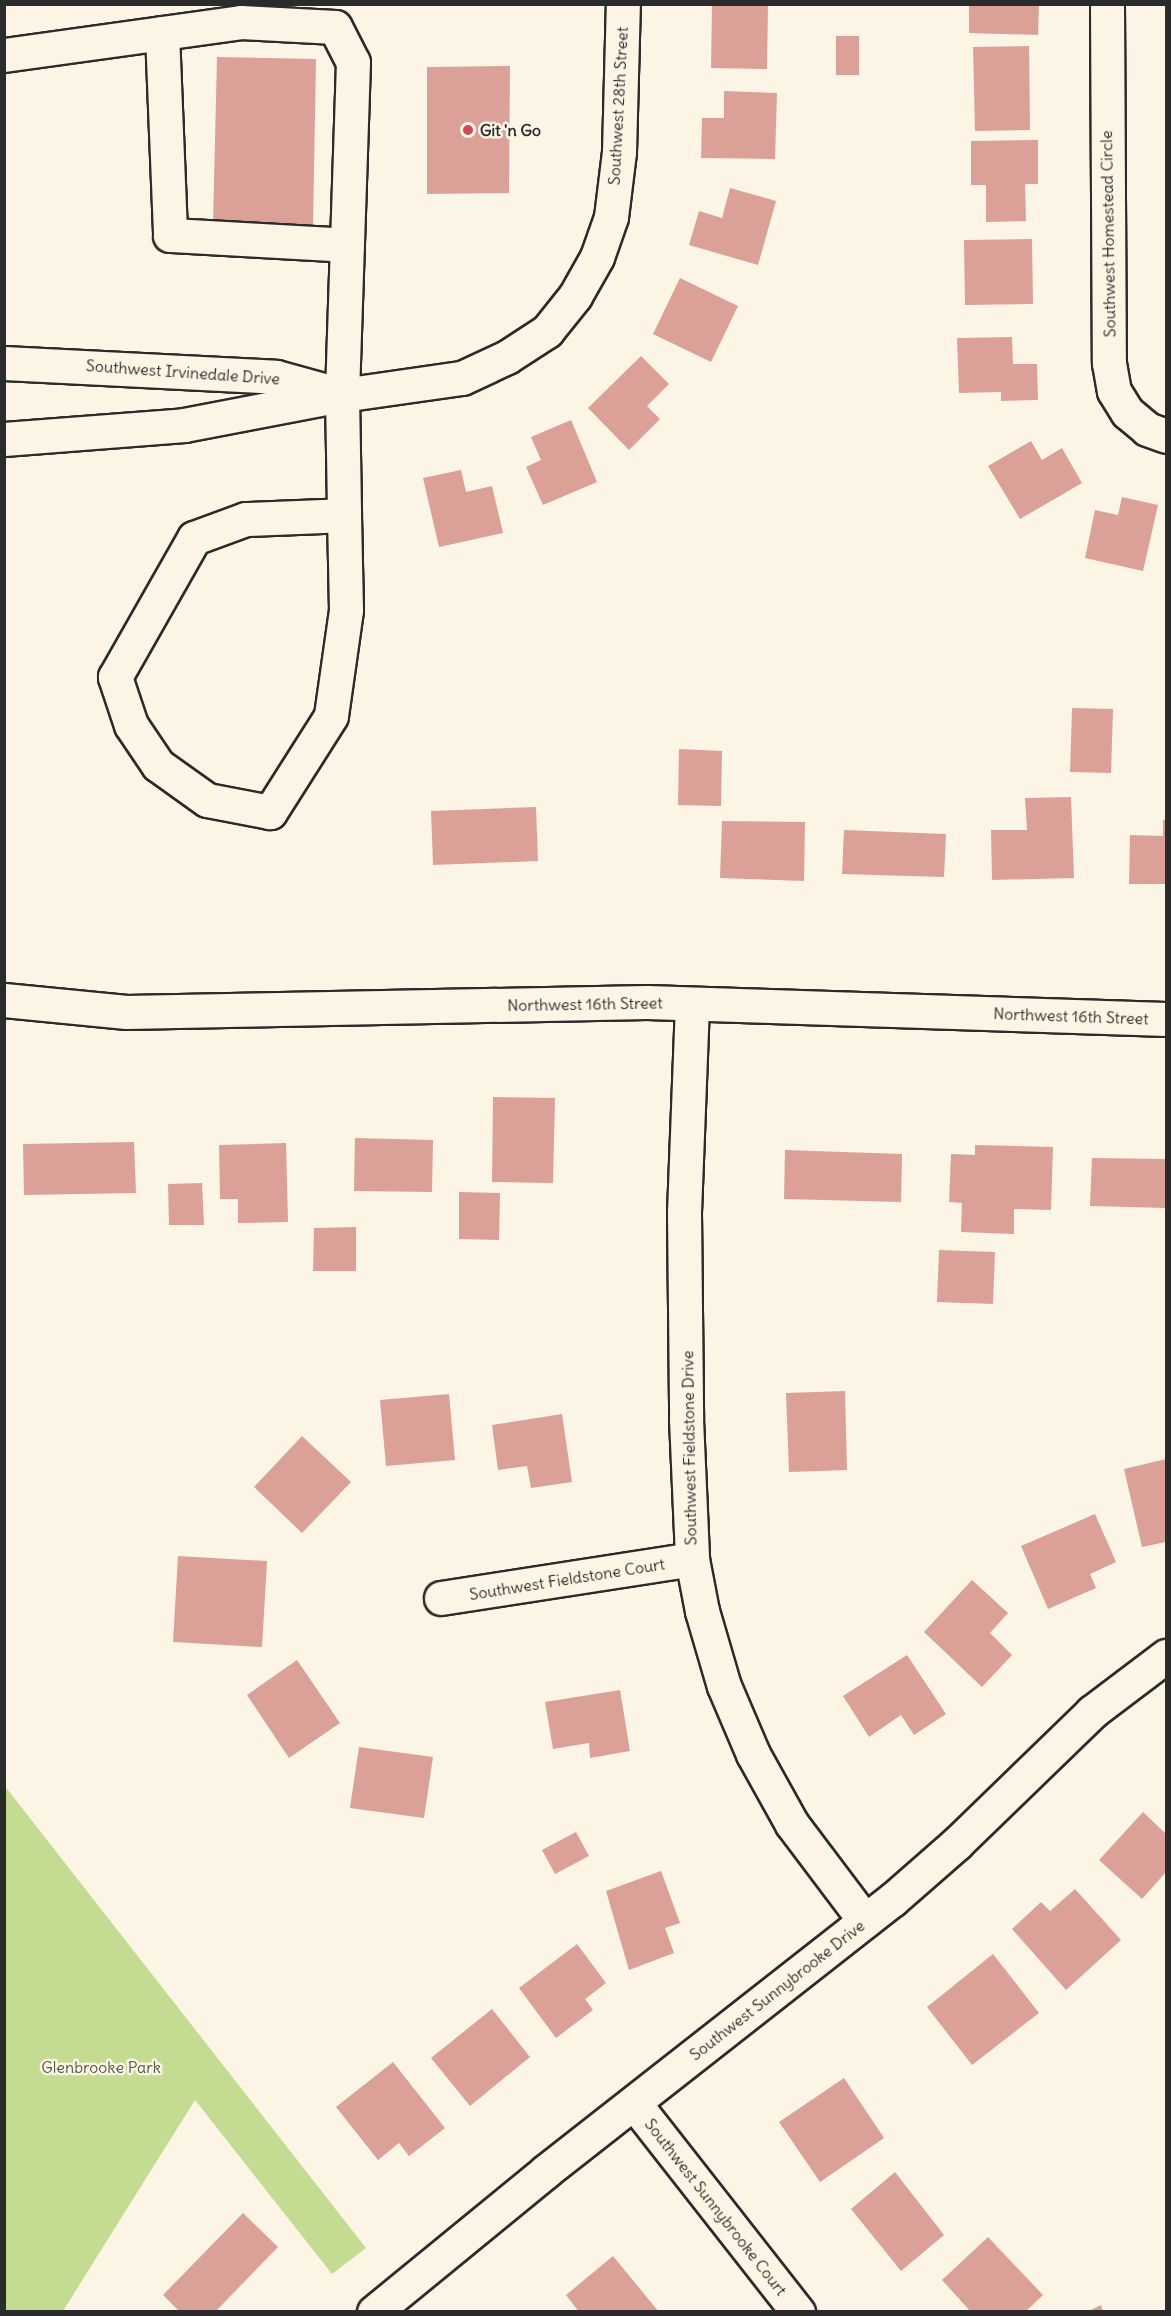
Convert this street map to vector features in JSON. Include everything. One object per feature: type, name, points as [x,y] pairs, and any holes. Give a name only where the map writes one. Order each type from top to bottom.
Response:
[{"type":"street","name":"Southwest 28th Street","points":[[342,395],[462,378],[507,357],[546,331],[575,296],[597,257],[611,217],[619,153],[623,4]]},
{"type":"street","name":"Southwest Homestead Circle","points":[[1107,4],[1109,363],[1114,390],[1127,412],[1147,429],[1167,436]]},
{"type":"street","points":[[4,54],[241,22],[334,27],[353,62],[342,395],[346,610],[332,716],[270,812],[207,800],[158,765],[131,725],[115,677],[194,538],[246,519],[344,515]]},
{"type":"street","points":[[162,33],[170,235],[347,245]]},
{"type":"street","name":"Southwest Irvinedale Drive","points":[[4,363],[276,377],[342,395]]},
{"type":"street","name":"Southwest Irvinedale Drive","points":[[4,439],[184,425],[342,395]]},
{"type":"street","name":"Northwest 16th Street","points":[[4,1000],[126,1012],[692,1004],[1167,1019]]},
{"type":"street","name":"Southwest Fieldstone Drive","points":[[692,1004],[684,1213],[686,1419],[692,1559],[702,1611],[724,1686],[753,1754],[792,1824],[865,1921]]},
{"type":"street","name":"Southwest Fieldstone Court","points":[[441,1598],[692,1559]]},
{"type":"street","name":"Southwest Sunnybrooke Drive","points":[[374,2312],[865,1921],[957,1843],[1092,1712],[1167,1656]]},
{"type":"street","name":"Southwest Sunnybrooke Court","points":[[634,2103],[798,2312]]},
{"type":"green space","name":"Glenbrooke Park","points":[[4,1785],[366,2248],[332,2274],[195,2100],[63,2311],[5,2311]]},
{"type":"building","points":[[712,4],[768,4],[767,69],[711,68]]},
{"type":"building","points":[[969,4],[1039,4],[1038,35],[969,33]]},
{"type":"building","points":[[836,36],[859,36],[859,75],[836,75]]},
{"type":"building","points":[[1029,46],[1030,130],[975,131],[973,47]]},
{"type":"building","points":[[217,57],[316,59],[313,225],[213,223]]},
{"type":"building","name":"Git 'n Go","points":[[510,66],[509,193],[427,194],[427,67]]},
{"type":"building","points":[[724,91],[777,93],[775,159],[701,158],[702,118],[724,118]]},
{"type":"building","points":[[1038,140],[1038,184],[1025,184],[1026,221],[986,222],[986,185],[971,185],[971,141]]},
{"type":"building","points":[[730,188],[776,201],[758,265],[689,245],[699,211],[722,218]]},
{"type":"building","points":[[1032,239],[1033,304],[965,305],[964,240]]},
{"type":"building","points":[[680,278],[738,306],[711,362],[653,334]]},
{"type":"building","points":[[1012,337],[1013,364],[1037,364],[1038,400],[1001,401],[1001,392],[959,393],[957,338]]},
{"type":"building","points":[[641,356],[669,384],[647,406],[660,419],[629,450],[588,408]]},
{"type":"building","points":[[571,420],[597,482],[543,505],[526,467],[541,460],[531,437]]},
{"type":"building","points":[[1031,441],[1042,460],[1062,448],[1082,483],[1020,519],[988,466]]},
{"type":"building","points":[[461,470],[466,492],[492,486],[503,533],[439,547],[423,478]]},
{"type":"building","points":[[1122,497],[1158,505],[1143,571],[1085,558],[1095,510],[1118,515]]},
{"type":"building","points":[[1072,708],[1113,709],[1111,773],[1070,772]]},
{"type":"building","points":[[679,749],[722,751],[721,806],[678,805]]},
{"type":"building","points":[[1071,797],[1074,878],[992,880],[991,830],[1027,830],[1025,798]]},
{"type":"building","points":[[536,807],[538,861],[433,865],[431,811]]},
{"type":"building","points":[[1163,820],[1166,820],[1166,884],[1129,884],[1130,835],[1163,836]]},
{"type":"building","points":[[722,821],[805,822],[804,881],[720,878]]},
{"type":"building","points":[[844,830],[946,834],[944,877],[842,874]]},
{"type":"building","points":[[493,1097],[555,1098],[553,1183],[492,1182]]},
{"type":"building","points":[[355,1138],[433,1140],[432,1192],[354,1191]]},
{"type":"building","points":[[134,1142],[136,1193],[24,1195],[23,1144]]},
{"type":"building","points":[[286,1143],[288,1222],[238,1223],[238,1199],[220,1199],[219,1145]]},
{"type":"building","points":[[975,1145],[1053,1147],[1051,1210],[1014,1209],[1014,1234],[961,1232],[962,1203],[949,1202],[951,1154],[975,1155]]},
{"type":"building","points":[[785,1150],[902,1154],[901,1202],[784,1199]]},
{"type":"building","points":[[1092,1158],[1166,1159],[1166,1208],[1090,1206]]},
{"type":"building","points":[[202,1183],[204,1225],[169,1225],[168,1184]]},
{"type":"building","points":[[459,1192],[500,1193],[499,1240],[459,1239]]},
{"type":"building","points":[[356,1227],[356,1271],[313,1271],[314,1228]]},
{"type":"building","points":[[939,1250],[995,1252],[993,1304],[937,1302]]},
{"type":"building","points":[[845,1391],[847,1470],[789,1472],[786,1393]]},
{"type":"building","points":[[449,1394],[455,1460],[386,1466],[380,1400]]},
{"type":"building","points":[[562,1414],[572,1482],[531,1488],[527,1466],[498,1470],[492,1425]]},
{"type":"building","points":[[302,1436],[351,1482],[302,1533],[254,1487]]},
{"type":"building","points":[[1166,1459],[1166,1542],[1142,1547],[1124,1469]]},
{"type":"building","points":[[1095,1514],[1116,1562],[1090,1574],[1096,1588],[1048,1609],[1021,1546]]},
{"type":"building","points":[[178,1556],[267,1561],[262,1647],[173,1642]]},
{"type":"building","points":[[972,1580],[1008,1613],[990,1633],[1012,1655],[982,1687],[924,1632]]},
{"type":"building","points":[[907,1655],[946,1714],[914,1735],[901,1715],[869,1737],[843,1696]]},
{"type":"building","points":[[297,1660],[340,1723],[289,1758],[247,1695]]},
{"type":"building","points":[[620,1690],[630,1751],[590,1758],[589,1743],[553,1749],[545,1702]]},
{"type":"building","points":[[359,1747],[433,1757],[424,1818],[350,1808]]},
{"type":"building","points":[[1143,1812],[1166,1834],[1166,1872],[1142,1899],[1099,1860]]},
{"type":"building","points":[[576,1832],[589,1856],[555,1874],[542,1850]]},
{"type":"building","points":[[661,1871],[680,1923],[665,1928],[674,1953],[629,1970],[606,1891]]},
{"type":"building","points":[[1075,1889],[1121,1940],[1066,1990],[1012,1929],[1041,1902],[1050,1911]]},
{"type":"building","points":[[577,1944],[606,1983],[585,1999],[593,2010],[556,2038],[519,1988]]},
{"type":"building","points":[[993,1954],[1039,2013],[972,2065],[927,2007]]},
{"type":"building","points":[[492,2009],[530,2057],[470,2106],[431,2058]]},
{"type":"building","points":[[393,2062],[445,2128],[409,2156],[399,2143],[378,2160],[336,2107]]},
{"type":"building","points":[[844,2078],[884,2138],[820,2182],[779,2122]]},
{"type":"building","points":[[895,2172],[944,2235],[901,2271],[851,2209]]},
{"type":"building","points":[[243,2213],[278,2247],[215,2312],[180,2312],[163,2295]]},
{"type":"building","points":[[988,2237],[1043,2295],[1025,2312],[971,2312],[942,2280]]},
{"type":"building","points":[[613,2256],[659,2312],[579,2312],[566,2295]]},
{"type":"building","points":[[1101,2305],[1103,2312],[1087,2312]]},
{"type":"place","name":"Git 'n Go","points":[[468,130]]}]
